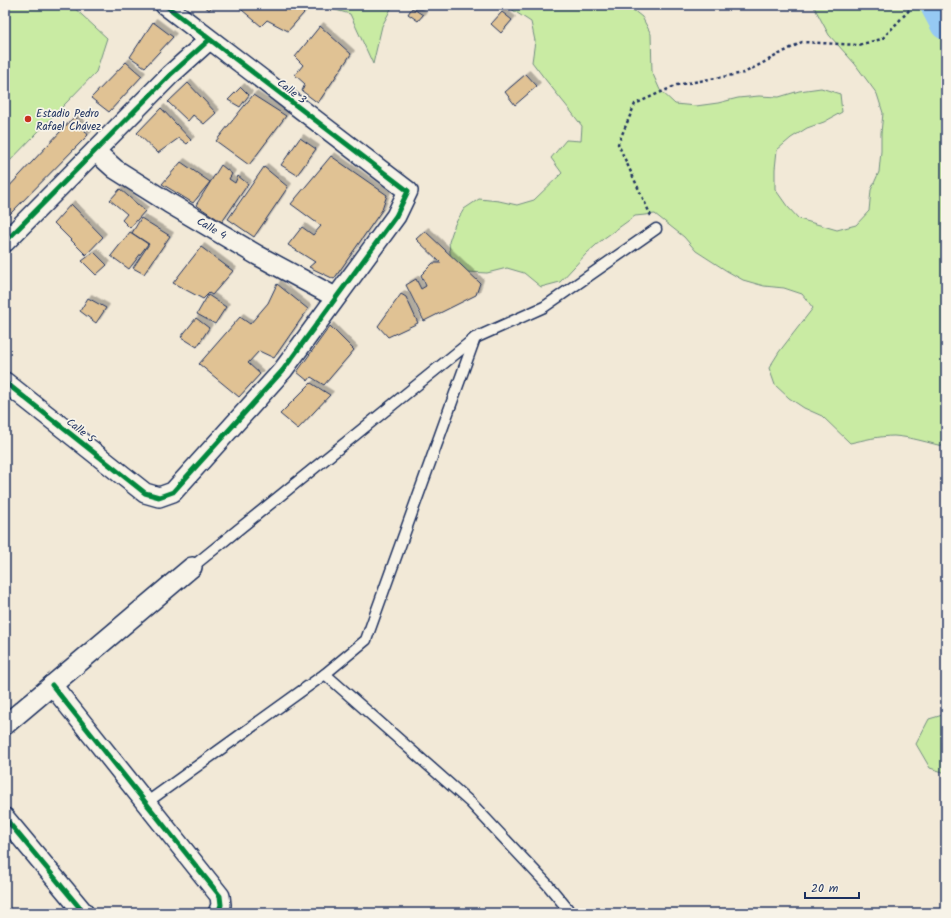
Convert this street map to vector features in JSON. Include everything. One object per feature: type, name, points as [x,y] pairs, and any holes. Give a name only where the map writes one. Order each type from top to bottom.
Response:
[{"type":"street","name":"Calle 3","points":[[164,5],[408,191],[396,216],[335,297]]},
{"type":"street","points":[[5,242],[170,75],[209,40]]},
{"type":"street","name":"Calle 4","points":[[95,151],[115,169],[169,203],[257,255],[335,297]]},
{"type":"street","name":"Calle 5","points":[[5,382],[145,493],[160,497],[173,492],[283,370],[335,297]]},
{"type":"street","points":[[5,725],[192,567]]},
{"type":"street","points":[[52,685],[220,896],[221,905],[218,913]]},
{"type":"street","points":[[5,818],[84,913]]},
{"type":"lane","points":[[192,567],[475,338],[544,306],[656,229]]},
{"type":"lane","points":[[146,803],[325,674],[366,640],[475,338]]},
{"type":"lane","points":[[325,674],[471,803],[547,884],[570,913]]},
{"type":"path","points":[[656,229],[618,144],[635,104],[677,85],[744,73],[802,42],[858,45],[882,39],[914,5]]},
{"type":"green space","name":"Estadio Pedro Rafael Chávez","points":[[5,5],[71,5],[107,38],[96,72],[5,166]]},
{"type":"green space","points":[[326,5],[393,5],[382,26],[373,64],[350,14],[325,7]]},
{"type":"green space","points":[[505,5],[627,5],[642,17],[651,34],[652,72],[660,90],[675,104],[696,106],[738,98],[759,96],[779,97],[799,91],[821,88],[840,94],[842,112],[824,122],[807,128],[791,138],[777,150],[775,169],[775,189],[787,206],[799,219],[837,230],[856,225],[869,211],[871,190],[879,172],[883,113],[877,94],[855,64],[829,35],[813,5],[946,5],[946,447],[894,436],[877,437],[850,443],[822,416],[804,408],[789,398],[775,385],[769,368],[779,352],[813,308],[802,294],[784,288],[764,286],[743,280],[727,271],[696,251],[684,237],[655,214],[635,216],[603,239],[587,253],[560,282],[541,287],[524,273],[507,268],[487,273],[467,272],[451,262],[449,242],[455,224],[464,209],[479,199],[517,205],[534,200],[562,173],[551,158],[566,140],[581,141],[582,126],[532,62],[535,41],[531,22]]},
{"type":"green space","points":[[946,714],[946,773],[930,768],[916,744],[929,719]]},
{"type":"building","points":[[203,5],[215,5],[209,10]]},
{"type":"building","points":[[236,5],[311,5],[288,31],[267,20],[261,26]]},
{"type":"building","points":[[412,8],[423,15],[418,21],[408,14]]},
{"type":"building","points":[[502,12],[512,20],[501,33],[491,24]]},
{"type":"building","points":[[153,22],[173,37],[145,67],[130,57]]},
{"type":"building","points":[[320,26],[351,54],[318,103],[302,91],[305,84],[295,75],[303,65],[295,57]]},
{"type":"building","points":[[126,62],[142,76],[109,112],[91,98]]},
{"type":"building","points":[[526,74],[537,86],[515,105],[505,92]]},
{"type":"building","points":[[188,83],[216,113],[204,124],[193,115],[188,121],[168,102]]},
{"type":"building","points":[[241,87],[249,95],[240,107],[228,100]]},
{"type":"building","points":[[253,95],[286,116],[249,165],[216,141]]},
{"type":"building","points":[[161,108],[191,140],[187,144],[179,138],[158,153],[137,133]]},
{"type":"building","points":[[75,116],[88,135],[5,219],[5,191]]},
{"type":"building","points":[[300,138],[316,149],[297,175],[281,165]]},
{"type":"building","points":[[331,156],[387,195],[382,210],[334,279],[309,267],[315,262],[288,245],[302,227],[313,235],[321,226],[291,204]]},
{"type":"building","points":[[181,162],[210,182],[193,203],[162,184]]},
{"type":"building","points":[[221,165],[232,174],[229,179],[235,183],[238,176],[248,184],[222,222],[196,205]]},
{"type":"building","points":[[264,167],[288,187],[254,237],[228,219]]},
{"type":"building","points":[[120,189],[145,211],[130,228],[122,220],[127,214],[110,200]]},
{"type":"building","points":[[71,204],[103,237],[86,255],[54,223]]},
{"type":"building","points":[[141,218],[170,236],[144,274],[133,268],[149,244],[132,233]]},
{"type":"building","points":[[425,231],[480,283],[476,295],[424,321],[406,285],[416,279],[421,289],[426,286],[421,275],[433,263],[441,263],[416,239]]},
{"type":"building","points":[[130,232],[148,244],[129,269],[111,256]]},
{"type":"building","points":[[201,247],[233,271],[212,295],[209,293],[203,299],[173,283]]},
{"type":"building","points":[[94,252],[107,265],[96,275],[82,261]]},
{"type":"building","points":[[277,284],[308,309],[274,358],[259,351],[248,363],[260,374],[239,397],[199,364],[240,317],[250,324],[268,303]]},
{"type":"building","points":[[401,294],[406,297],[418,323],[388,337],[378,326]]},
{"type":"building","points":[[208,295],[226,307],[215,324],[197,314]]},
{"type":"building","points":[[88,298],[106,308],[96,323],[80,311]]},
{"type":"building","points":[[196,318],[209,328],[197,347],[181,337]]},
{"type":"building","points":[[330,326],[354,350],[324,385],[311,377],[308,381],[297,372]]},
{"type":"building","points":[[311,383],[330,395],[298,429],[280,414]]},
{"type":"waterway","points":[[936,5],[946,24]]},
{"type":"cycle path","points":[[5,382],[145,493],[159,497],[173,492],[283,370],[396,216],[408,191],[165,5]]},
{"type":"cycle path","points":[[5,242],[170,75],[209,40]]},
{"type":"cycle path","points":[[52,685],[220,896],[221,905],[218,913]]},
{"type":"cycle path","points":[[5,818],[84,913]]},
{"type":"place","name":"Estadio Pedro Rafael Chávez","points":[[28,119]]}]
